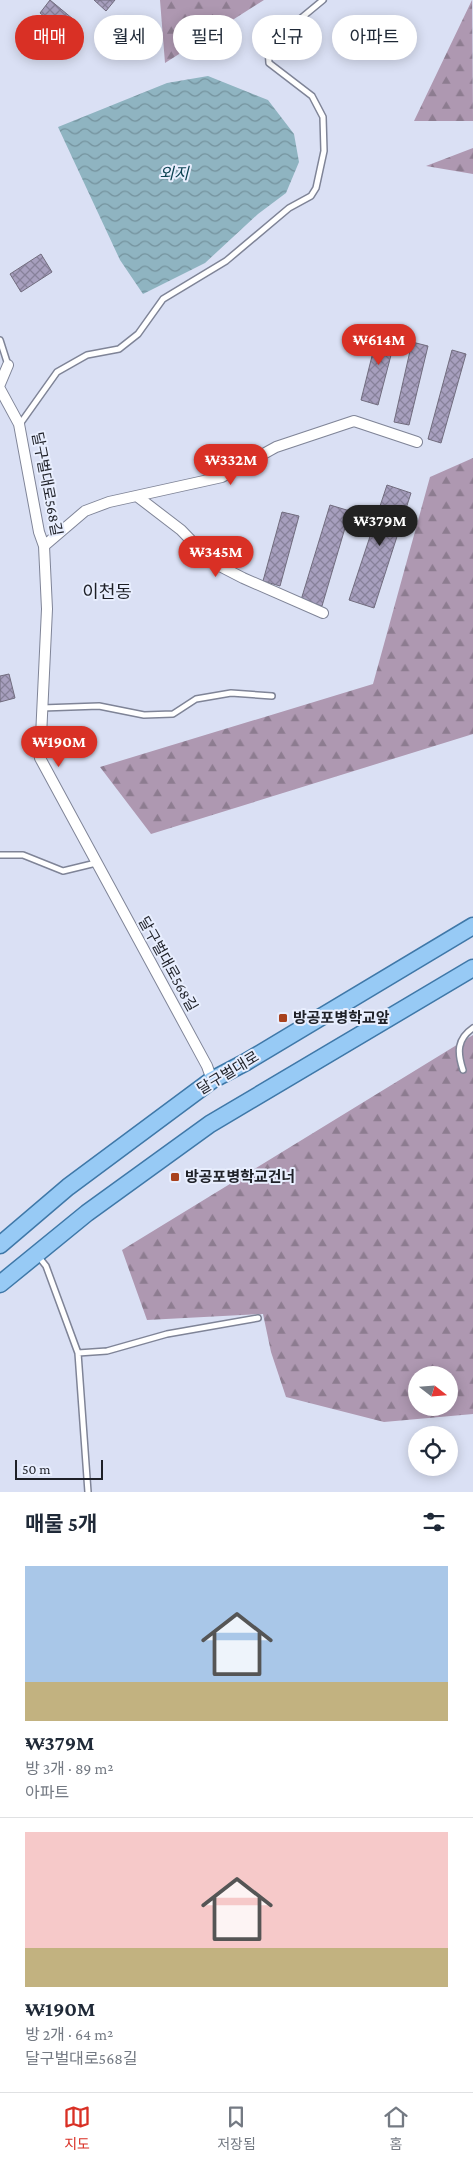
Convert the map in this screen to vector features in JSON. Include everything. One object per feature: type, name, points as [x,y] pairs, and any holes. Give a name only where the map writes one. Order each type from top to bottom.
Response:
[{"type":"main road","name":"달구벌대로","points":[[0,1245],[68,1187],[212,1080],[246,1062],[473,926]]},
{"type":"main road","points":[[0,1284],[87,1213],[210,1124],[473,968]]},
{"type":"street","points":[[0,384],[8,365]]},
{"type":"street","points":[[0,389],[19,424]]},
{"type":"street","points":[[44,546],[85,512],[109,502],[222,477],[276,447],[318,431],[354,421],[417,442]]},
{"type":"street","name":"달구벌대로568길","points":[[19,424],[39,532],[44,546],[47,609],[40,758],[207,1066],[212,1080]]},
{"type":"street","points":[[138,497],[181,530],[212,562],[243,578],[323,613]]},
{"type":"lane","name":"달구벌대로568길","points":[[19,424],[57,372],[87,355],[120,349],[138,334],[163,299],[226,261],[289,208],[311,196],[316,188],[324,151],[323,116],[312,96],[270,63],[268,48],[277,38],[323,0]]},
{"type":"lane","points":[[0,340],[8,365]]},
{"type":"lane","points":[[42,708],[99,706],[144,715],[173,714],[196,698],[231,693],[272,696]]},
{"type":"lane","points":[[0,855],[23,855],[63,870],[96,863]]},
{"type":"lane","points":[[463,1070],[458,1054],[464,1034],[473,1028]]},
{"type":"lane","points":[[36,1255],[46,1266],[78,1353],[88,1492]]},
{"type":"lane","points":[[78,1353],[107,1351],[167,1334],[258,1318]]},
{"type":"green space","points":[[160,0],[264,0],[240,15],[173,15],[173,58],[165,63],[163,15],[161,15]]},
{"type":"green space","points":[[472,0],[473,121],[414,121]]},
{"type":"green space","points":[[473,148],[473,174],[426,166]]},
{"type":"green space","points":[[473,458],[473,734],[151,834],[100,767],[373,684],[430,477]]},
{"type":"green space","points":[[473,1035],[473,1414],[458,1415],[458,1366],[408,1366],[408,1416],[451,1416],[384,1422],[286,1397],[271,1352],[263,1314],[147,1320],[122,1250]]},
{"type":"water","name":"외지","points":[[208,76],[268,100],[294,134],[299,162],[286,193],[258,214],[205,263],[143,294],[120,260],[58,127],[167,83]]},
{"type":"building","points":[[50,0],[68,15],[43,15],[40,13]]},
{"type":"building","points":[[94,0],[115,0],[106,11]]},
{"type":"building","points":[[41,254],[52,272],[21,292],[10,274]]},
{"type":"building","points":[[379,328],[397,332],[378,405],[361,400]]},
{"type":"building","points":[[412,342],[428,346],[409,425],[394,422]]},
{"type":"building","points":[[452,350],[466,354],[441,443],[428,439]]},
{"type":"building","points":[[387,485],[411,493],[374,608],[349,600]]},
{"type":"building","points":[[330,505],[350,511],[322,606],[301,600]]},
{"type":"building","points":[[282,512],[299,516],[280,586],[263,581]]},
{"type":"building","points":[[9,674],[15,698],[0,702],[0,676]]},
{"type":"place","name":"방공포병학교앞","points":[[283,1018]]},
{"type":"place","name":"방공포병학교건너","points":[[175,1177]]},
{"type":"district","name":"이천동","points":[[107,592]]}]
